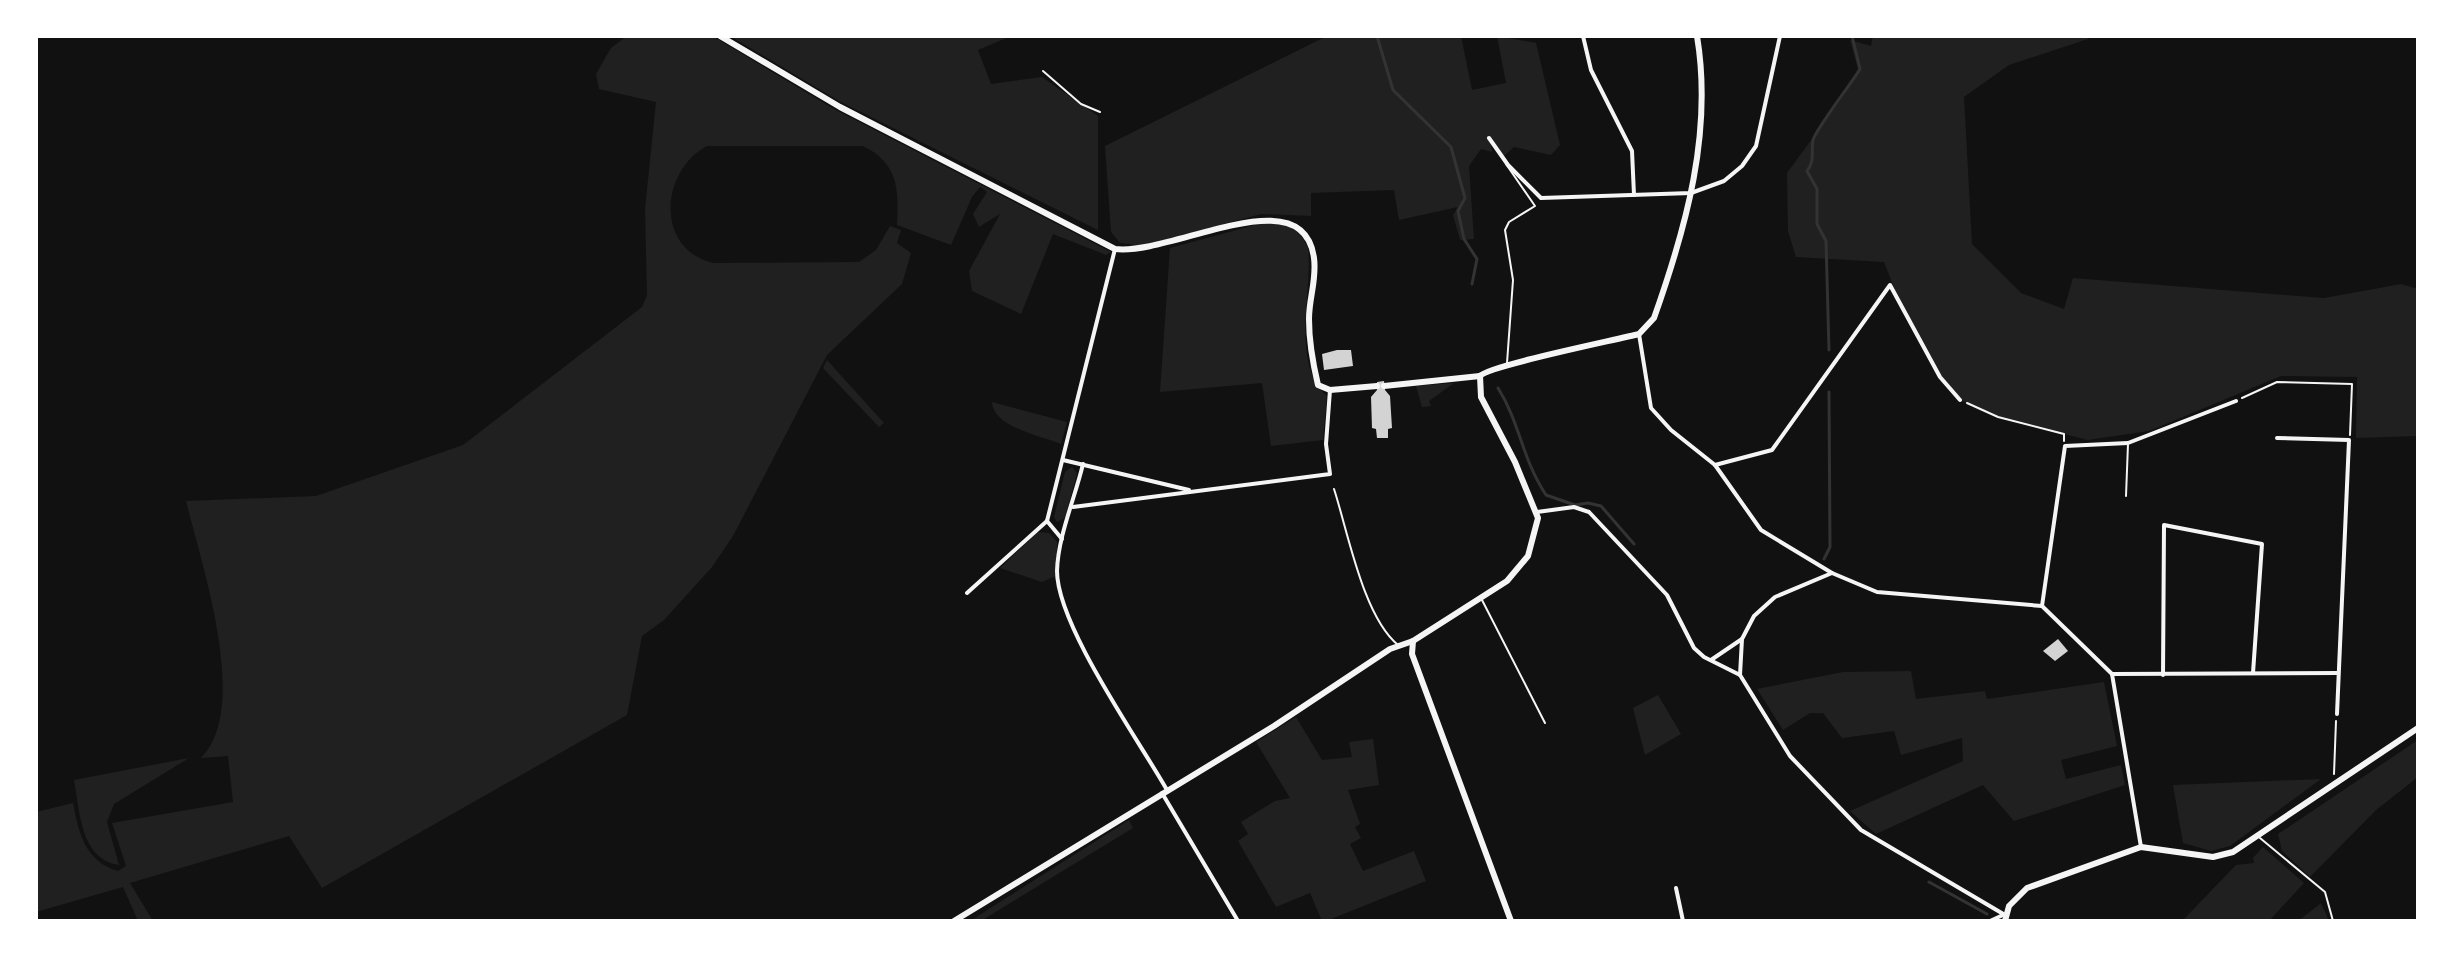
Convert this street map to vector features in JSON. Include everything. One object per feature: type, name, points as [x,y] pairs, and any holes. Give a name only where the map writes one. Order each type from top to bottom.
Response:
[{"type":"street","points":[[720,36],[840,107],[1115,249],[1147,249],[1267,218],[1295,224],[1308,238],[1314,258],[1309,317],[1312,363],[1318,385],[1330,390],[1480,376]]},
{"type":"street","points":[[1583,36],[1591,70],[1632,151],[1634,195]]},
{"type":"street","points":[[1511,921],[1412,654],[1413,641],[1418,634],[1482,599],[1507,581],[1528,556],[1537,527],[1537,512],[1481,397],[1480,376],[1483,371],[1639,334],[1654,318],[1691,193],[1701,122],[1697,36]]},
{"type":"street","points":[[1489,138],[1541,198],[1691,193],[1724,181],[1742,166],[1756,146],[1780,36]]},
{"type":"street","points":[[967,593],[1047,521],[1115,249]]},
{"type":"street","points":[[1715,465],[1772,450],[1890,285],[1940,377],[1960,400]]},
{"type":"street","points":[[1639,334],[1651,408],[1671,430],[1715,465],[1761,530],[1832,573],[1877,592],[2042,606],[2112,674],[2141,847]]},
{"type":"street","points":[[1073,507],[1330,474],[1326,444],[1330,390]]},
{"type":"street","points":[[2042,606],[2065,446],[2128,443],[2236,401]]},
{"type":"street","points":[[2277,438],[2349,440],[2337,714]]},
{"type":"street","points":[[1063,460],[1191,490]]},
{"type":"street","points":[[1083,464],[1062,539],[1057,571],[1061,600],[1081,644],[1238,921]]},
{"type":"street","points":[[1537,512],[1574,507],[1589,512],[1667,595],[1694,648],[1740,675],[1790,756],[1861,830],[2003,917]]},
{"type":"street","points":[[1047,521],[1062,539]]},
{"type":"street","points":[[2163,675],[2164,525],[2262,544],[2253,673]]},
{"type":"street","points":[[1740,675],[1742,639],[1754,616],[1775,597],[1832,573]]},
{"type":"street","points":[[1711,660],[1742,639]]},
{"type":"street","points":[[954,921],[1399,645],[1413,641]]},
{"type":"street","points":[[2112,674],[2339,673]]},
{"type":"street","points":[[1990,921],[2003,917],[2020,894],[2036,883],[2141,847],[2213,857],[2233,852],[2418,728]]},
{"type":"street","points":[[1676,888],[1683,921]]},
{"type":"lane","points":[[1043,71],[1069,95],[1100,112]]},
{"type":"lane","points":[[1506,161],[1507,169],[1535,206],[1509,222],[1505,230],[1513,280],[1507,364]]},
{"type":"lane","points":[[2126,496],[2128,443]]},
{"type":"lane","points":[[1334,489],[1371,605],[1384,629],[1399,645]]},
{"type":"lane","points":[[1482,599],[1545,723]]},
{"type":"lane","points":[[2259,836],[2325,892],[2333,921]]},
{"type":"path","points":[[2236,401],[2277,382],[2352,384],[2349,440]]},
{"type":"path","points":[[1960,400],[1998,417],[2064,434],[2065,446]]},
{"type":"path","points":[[2334,784],[2337,714]]},
{"type":"shaded area","points":[[627,36],[712,36],[834,109],[1111,252],[1106,255],[1053,234],[1021,314],[972,291],[969,271],[1000,214],[979,227],[973,214],[987,192],[980,187],[972,197],[951,245],[897,225],[894,178],[883,160],[863,146],[707,146],[691,158],[673,190],[673,226],[681,242],[694,255],[713,263],[859,262],[876,250],[890,226],[901,230],[897,243],[911,253],[902,284],[827,355],[733,536],[712,567],[664,620],[642,636],[627,715],[322,888],[289,836],[130,883],[153,921],[138,921],[123,887],[36,912],[36,812],[73,803],[85,845],[98,861],[118,871],[126,866],[112,823],[233,802],[228,756],[201,758],[215,735],[222,705],[222,671],[211,596],[186,501],[316,496],[463,445],[642,307],[647,295],[645,209],[656,102],[599,89],[596,74],[611,48]]},
{"type":"shaded area","points":[[730,36],[1011,36],[978,50],[991,84],[1042,77],[1098,116],[1098,230],[839,101]]},
{"type":"shaded area","points":[[1327,36],[1461,36],[1472,90],[1506,83],[1497,36],[1536,43],[1560,145],[1551,155],[1514,147],[1504,156],[1490,140],[1492,152],[1481,149],[1469,166],[1474,239],[1460,240],[1453,215],[1458,207],[1399,220],[1394,190],[1311,193],[1311,216],[1261,214],[1144,246],[1120,243],[1111,232],[1105,146]]},
{"type":"shaded area","points":[[1873,36],[2089,36],[2088,39],[2009,65],[1964,97],[1972,244],[2021,293],[2064,309],[2073,278],[2324,298],[2401,284],[2418,289],[2418,436],[2356,438],[2357,377],[2281,376],[2149,431],[2088,440],[1998,417],[1960,400],[1940,377],[1900,303],[1884,262],[1796,257],[1788,231],[1787,173],[1842,98],[1858,69],[1850,40],[1871,46]]},
{"type":"shaded area","points":[[1270,221],[1293,229],[1308,248],[1306,347],[1309,366],[1327,396],[1323,440],[1271,446],[1262,383],[1160,392],[1170,248]]},
{"type":"shaded area","points":[[827,360],[884,423],[879,427],[823,368]]},
{"type":"shaded area","points":[[1454,383],[1429,401],[1431,406],[1422,407],[1416,386]]},
{"type":"shaded area","points":[[992,402],[1067,422],[1061,444],[1009,424],[994,411]]},
{"type":"shaded area","points":[[1072,467],[1077,473],[1065,518],[1057,522],[1054,517],[1065,472]]},
{"type":"shaded area","points":[[1038,532],[1049,533],[1057,542],[1056,576],[1042,582],[1000,568]]},
{"type":"shaded area","points":[[1911,671],[1916,699],[1985,691],[1987,699],[2104,682],[2117,746],[2061,760],[2066,779],[2121,765],[2125,785],[2014,821],[1983,785],[1876,834],[1850,811],[1963,761],[1962,738],[1901,755],[1894,731],[1842,738],[1823,713],[1810,713],[1783,730],[1757,689],[1843,672]]},
{"type":"shaded area","points":[[1658,695],[1681,734],[1645,755],[1633,708]]},
{"type":"shaded area","points":[[1296,717],[1322,760],[1352,757],[1349,742],[1373,739],[1379,785],[1348,790],[1360,824],[1355,827],[1361,838],[1350,844],[1363,871],[1414,851],[1426,881],[1326,921],[1322,921],[1310,893],[1276,907],[1238,841],[1248,834],[1241,822],[1275,801],[1290,798],[1256,742]]},
{"type":"shaded area","points":[[2418,740],[2418,777],[2376,810],[2310,877],[2282,851],[2278,834]]},
{"type":"shaded area","points":[[189,758],[114,804],[107,822],[119,865],[96,854],[84,832],[74,780]]},
{"type":"shaded area","points":[[2321,779],[2230,846],[2211,851],[2183,843],[2173,785]]},
{"type":"shaded area","points":[[1129,820],[1133,828],[981,921],[970,921]]},
{"type":"shaded area","points":[[2263,847],[2304,883],[2269,921],[2182,921],[2236,865],[2254,863],[2253,858]]},
{"type":"shaded area","points":[[2321,903],[2329,921],[2298,921]]},
{"type":"building","points":[[1351,350],[1353,366],[1324,370],[1322,354]]},
{"type":"building","points":[[1384,381],[1385,390],[1390,396],[1392,428],[1388,429],[1388,438],[1377,438],[1376,429],[1372,428],[1371,397],[1377,390],[1377,382]]},
{"type":"building","points":[[2058,639],[2068,651],[2055,661],[2043,651]]},
{"type":"waterway","points":[[1377,36],[1393,90],[1451,147],[1465,198],[1458,211],[1464,239],[1477,259],[1472,284]]},
{"type":"waterway","points":[[1829,350],[1826,241],[1817,224],[1817,189],[1807,171],[1816,134],[1860,69],[1852,36]]},
{"type":"waterway","points":[[1498,388],[1531,468],[1546,495],[1575,505],[1588,503],[1601,506],[1634,544]]},
{"type":"waterway","points":[[1824,559],[1830,547],[1829,392]]},
{"type":"waterway","points":[[1929,882],[1987,914]]}]
